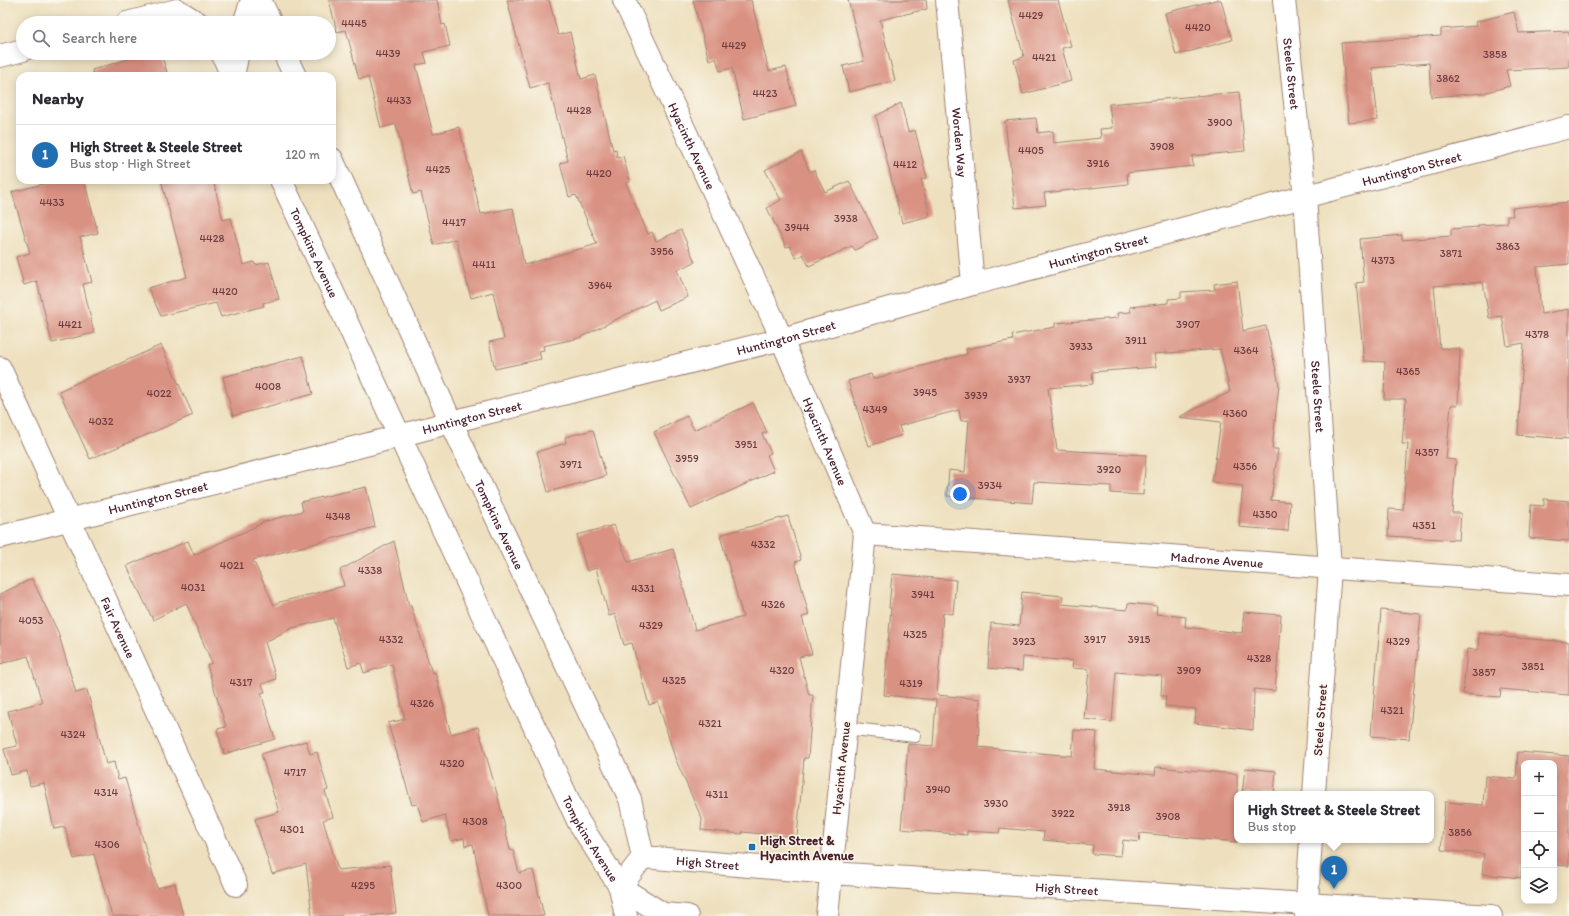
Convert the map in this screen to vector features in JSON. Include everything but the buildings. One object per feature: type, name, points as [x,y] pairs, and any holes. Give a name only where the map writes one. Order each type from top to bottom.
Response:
[{"type":"street","points":[[246,16],[252,0]]},
{"type":"street","points":[[260,0],[268,16]]},
{"type":"street","name":"Hyacinth Avenue","points":[[624,0],[782,339],[864,534],[827,916]]},
{"type":"street","name":"Worden Way","points":[[947,0],[973,284]]},
{"type":"street","name":"Steele Street","points":[[1284,0],[1305,197],[1330,568],[1314,791]]},
{"type":"street","points":[[148,16],[180,5],[191,16]]},
{"type":"street","points":[[0,56],[16,52]]},
{"type":"street","points":[[225,60],[231,72]]},
{"type":"street","points":[[234,72],[236,60]]},
{"type":"street","points":[[287,60],[293,72]]},
{"type":"street","name":"Huntington Street","points":[[0,537],[782,339],[973,284],[1569,127]]},
{"type":"street","name":"Tompkins Avenue","points":[[336,168],[451,422],[630,799],[643,858],[620,887]]},
{"type":"street","name":"Tompkins Avenue","points":[[282,184],[578,820],[620,887],[626,916]]},
{"type":"street","name":"Fair Avenue","points":[[0,368],[236,886]]},
{"type":"street","name":"Madrone Avenue","points":[[864,534],[1569,585]]},
{"type":"street","points":[[1306,910],[1311,843]]},
{"type":"street","name":"High Street","points":[[643,858],[1306,910],[1491,916]]},
{"type":"street","points":[[620,887],[663,914],[687,916]]},
{"type":"lane","points":[[845,728],[915,736]]},
{"type":"place","name":"High Street & Hyacinth Avenue","points":[[752,847]]},
{"type":"place","name":"High Street & Steele Street","points":[[1334,889]]}]
